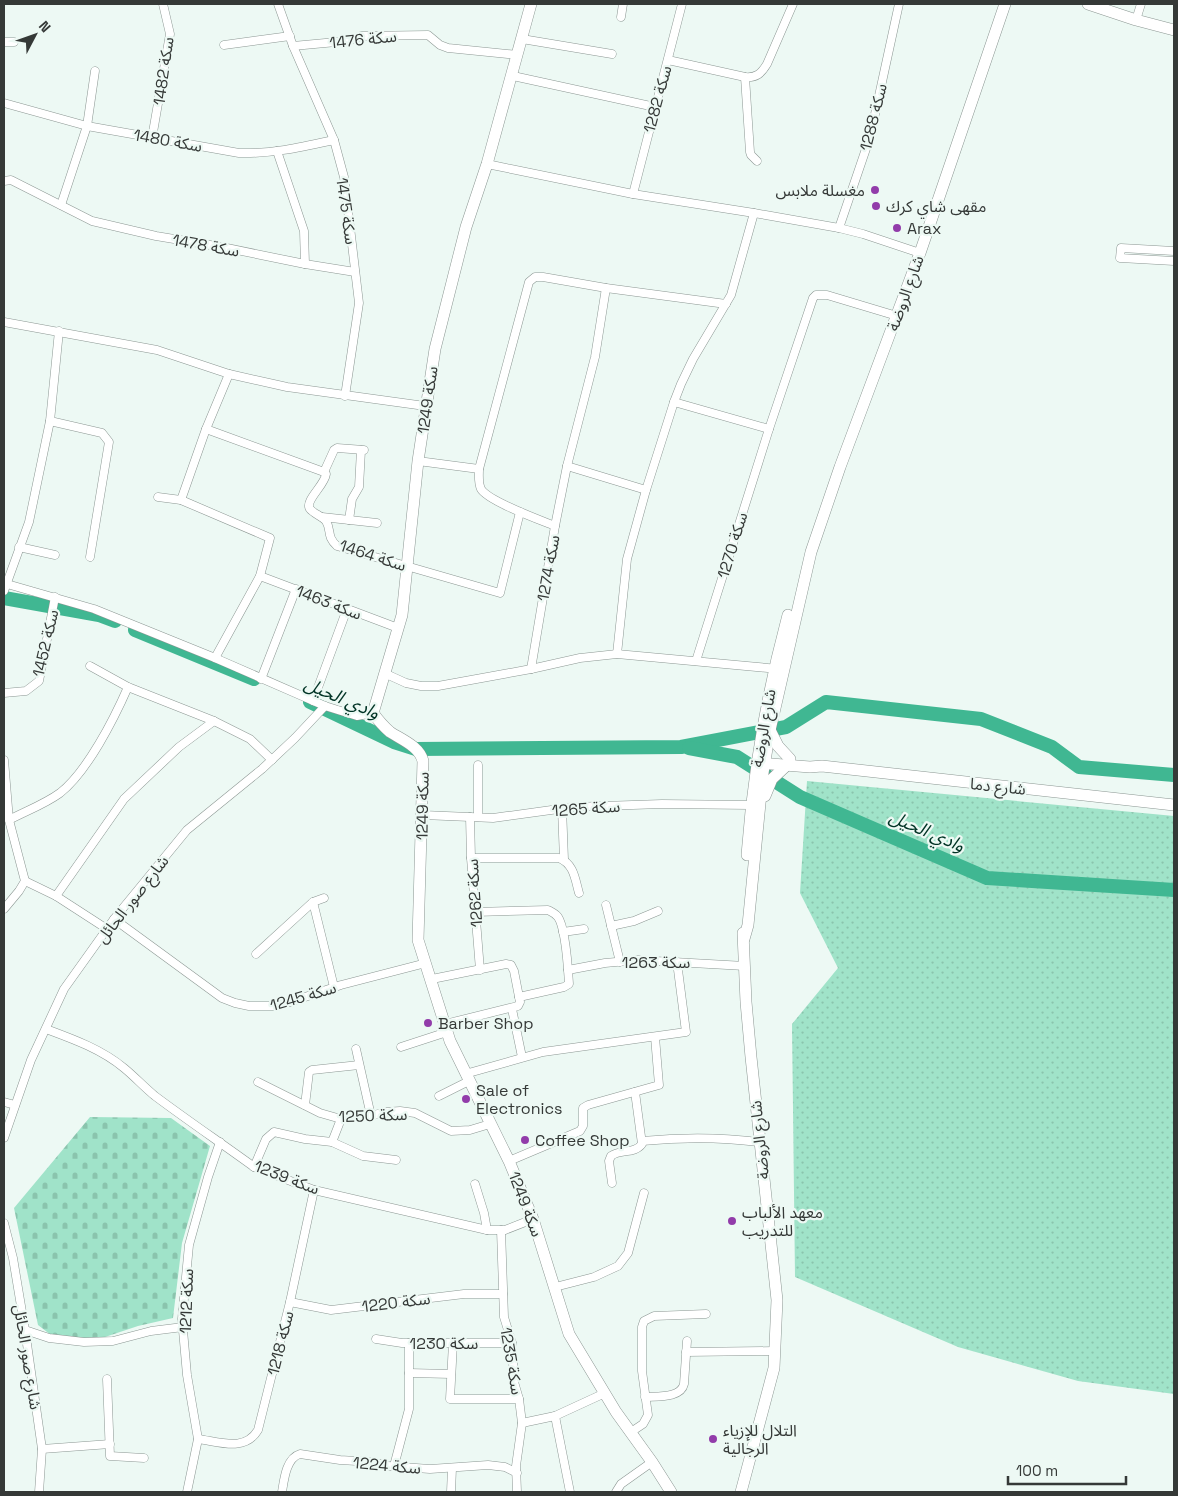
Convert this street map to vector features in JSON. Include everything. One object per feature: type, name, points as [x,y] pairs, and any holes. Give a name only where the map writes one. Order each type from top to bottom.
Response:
[{"type":"main road","name":"سكة 1249","points":[[531,4],[487,164],[466,227],[437,339],[425,406],[418,461],[402,615],[373,713],[389,731],[416,749],[423,761],[418,940],[432,979],[446,1028],[467,1078],[509,1161],[533,1219],[569,1334],[605,1394],[652,1462],[664,1492]]},
{"type":"main road","name":"شارع الروضة","points":[[741,1492],[768,1392],[775,1352],[777,1300],[759,1142],[746,1002],[742,925],[750,805],[761,760],[790,608],[805,562],[811,552],[920,252],[1006,4]]},
{"type":"main road","points":[[1088,4],[1174,30]]},
{"type":"main road","name":"شارع الروضة","points":[[744,939],[748,926],[761,760],[770,730],[779,669]]},
{"type":"main road","points":[[754,861],[759,846],[767,790],[772,779],[788,762],[770,730]]},
{"type":"main road","name":"شارع دما","points":[[761,760],[812,762],[822,766],[1174,806]]},
{"type":"main road","name":"شارع الروضة","points":[[732,1492],[750,1457]]},
{"type":"main road","name":"سكة 1249","points":[[659,1476],[671,1492]]},
{"type":"street","name":"سكة 1482","points":[[152,138],[170,34],[164,4]]},
{"type":"street","name":"سكة 1475","points":[[278,4],[334,140],[344,177],[359,303],[345,396]]},
{"type":"street","points":[[621,17],[623,4]]},
{"type":"street","name":"سكة 1282","points":[[633,194],[681,4]]},
{"type":"street","points":[[668,60],[744,77],[757,76],[763,71],[792,4]]},
{"type":"street","points":[[1136,20],[1141,4]]},
{"type":"street","name":"سكة 1288","points":[[839,228],[870,137],[896,5]]},
{"type":"street","name":"سكة 1476","points":[[294,46],[347,41],[361,36],[415,34],[428,35],[440,45],[448,48],[518,55]]},
{"type":"street","points":[[224,44],[290,36]]},
{"type":"street","points":[[522,40],[612,54]]},
{"type":"street","points":[[4,42],[14,42]]},
{"type":"street","points":[[61,204],[87,126],[95,71]]},
{"type":"street","points":[[512,76],[655,107]]},
{"type":"street","points":[[744,77],[750,152],[757,161]]},
{"type":"street","name":"سكة 1480","points":[[4,103],[87,126],[239,153],[277,151],[334,140]]},
{"type":"street","points":[[277,151],[304,231],[305,264]]},
{"type":"street","points":[[487,164],[633,194],[839,228],[920,252]]},
{"type":"street","name":"سكة 1478","points":[[4,181],[11,180],[92,221],[156,236],[355,272]]},
{"type":"street","points":[[617,654],[627,560],[646,490],[674,402],[692,359],[726,304],[736,280],[754,213]]},
{"type":"street","points":[[1174,251],[1121,248],[1120,258],[1174,261]]},
{"type":"street","points":[[555,526],[520,512],[488,496],[481,490],[478,481],[479,469],[529,282],[535,277],[543,277],[606,288],[726,304]]},
{"type":"street","name":"سكة 1274","points":[[531,670],[566,466],[595,357],[606,288]]},
{"type":"street","name":"سكة 1270","points":[[696,661],[810,304],[816,295],[827,295],[897,316]]},
{"type":"street","points":[[4,322],[157,350],[229,374],[287,387],[425,406]]},
{"type":"street","points":[[59,331],[50,421],[29,522],[5,587],[55,597],[94,608],[216,658],[325,706],[357,716],[373,713]]},
{"type":"street","points":[[180,500],[206,429],[229,374]]},
{"type":"street","points":[[674,402],[769,429]]},
{"type":"street","points":[[50,421],[102,433],[109,442],[90,557]]},
{"type":"street","points":[[206,429],[324,472],[334,450],[338,448],[363,450],[359,487],[352,499],[349,520]]},
{"type":"street","points":[[418,461],[479,469]]},
{"type":"street","points":[[566,466],[646,490]]},
{"type":"street","name":"سكة 1464","points":[[324,472],[326,474],[324,481],[308,505],[310,510],[322,517],[327,523],[331,540],[337,546],[500,593],[520,512]]},
{"type":"street","points":[[158,497],[180,500],[270,538],[260,576],[216,658]]},
{"type":"street","points":[[322,517],[377,523]]},
{"type":"street","points":[[19,547],[56,555]]},
{"type":"street","name":"سكة 1463","points":[[260,576],[398,628]]},
{"type":"street","points":[[261,679],[296,589]]},
{"type":"street","name":"سكة 1452","points":[[4,692],[26,691],[39,681],[55,597]]},
{"type":"street","points":[[312,700],[347,609]]},
{"type":"street","points":[[384,673],[406,682],[430,686],[531,670],[580,658],[617,654],[779,669]]},
{"type":"street","points":[[90,666],[128,687],[214,721],[250,739],[272,760]]},
{"type":"street","points":[[9,820],[59,793],[78,776],[116,714],[128,687]]},
{"type":"street","name":"شارع صور الحائل","points":[[4,1138],[31,1060],[64,989],[114,919],[187,830],[272,760],[325,706]]},
{"type":"street","points":[[56,896],[124,799],[179,747],[214,721]]},
{"type":"street","points":[[4,760],[9,820],[25,881],[19,892],[4,909]]},
{"type":"street","name":"سكة 1262","points":[[478,765],[471,858],[480,970]]},
{"type":"street","name":"سكة 1265","points":[[422,815],[505,817],[562,808],[662,804],[750,805]]},
{"type":"street","points":[[562,808],[564,860]]},
{"type":"street","points":[[471,858],[552,857],[564,860],[568,863],[574,875],[579,892]]},
{"type":"street","points":[[25,881],[56,896],[107,929]]},
{"type":"street","points":[[256,954],[312,902],[324,898]]},
{"type":"street","points":[[312,902],[334,987]]},
{"type":"street","points":[[606,905],[620,962]]},
{"type":"street","points":[[475,912],[548,910],[554,912],[558,917],[563,932],[569,984],[566,987],[519,997]]},
{"type":"street","points":[[611,926],[634,921],[658,911]]},
{"type":"street","name":"سكة 1245","points":[[114,919],[196,980],[222,998],[235,1003],[264,1007],[278,1006],[334,987],[426,963]]},
{"type":"street","points":[[563,932],[584,929]]},
{"type":"street","name":"سكة 1263","points":[[568,970],[605,963],[638,960],[745,966]]},
{"type":"street","points":[[439,1096],[467,1078],[522,1057],[568,1048],[686,1032],[677,962]]},
{"type":"street","points":[[401,1047],[446,1028],[519,1006],[514,971],[511,965],[506,964],[432,979]]},
{"type":"street","points":[[512,1009],[522,1057]]},
{"type":"street","name":"سكة 1239","points":[[46,1029],[76,1040],[123,1067],[154,1095],[254,1167],[314,1190],[487,1230],[515,1227],[533,1219]]},
{"type":"street","points":[[509,1161],[580,1131],[583,1126],[584,1108],[588,1105],[659,1085],[654,1037]]},
{"type":"street","points":[[356,1049],[371,1116]]},
{"type":"street","points":[[305,1105],[309,1072],[312,1070],[359,1065]]},
{"type":"street","name":"سكة 1250","points":[[258,1082],[320,1113],[341,1119],[362,1118],[386,1112],[400,1111],[415,1113],[452,1131],[470,1130],[490,1124]]},
{"type":"street","points":[[612,1183],[609,1161],[611,1156],[619,1152],[638,1149],[641,1146],[636,1092]]},
{"type":"street","points":[[4,1102],[14,1105]]},
{"type":"street","points":[[332,1142],[341,1119]]},
{"type":"street","points":[[254,1167],[266,1139],[274,1132],[332,1142],[363,1156],[396,1160]]},
{"type":"street","points":[[642,1141],[689,1137],[759,1142]]},
{"type":"street","name":"سكة 1212","points":[[187,1492],[198,1439],[189,1393],[182,1319],[189,1245],[220,1142]]},
{"type":"street","points":[[475,1184],[487,1230]]},
{"type":"street","name":"سكة 1218","points":[[198,1439],[234,1445],[241,1444],[254,1437],[258,1430],[290,1302],[314,1190]]},
{"type":"street","points":[[555,1287],[594,1277],[618,1266],[628,1253],[644,1193]]},
{"type":"street","name":"شارع صور الحائل","points":[[4,1223],[13,1258],[42,1449],[39,1492]]},
{"type":"street","name":"سكة 1235","points":[[501,1230],[504,1317],[512,1343],[514,1382],[522,1423],[517,1492]]},
{"type":"street","points":[[4,1260],[13,1258]]},
{"type":"street","name":"سكة 1220","points":[[290,1302],[331,1310],[464,1294],[504,1294]]},
{"type":"street","points":[[631,1432],[643,1424],[648,1412],[642,1371],[642,1327],[644,1321],[654,1316],[706,1314]]},
{"type":"street","points":[[25,1330],[49,1338],[84,1342],[113,1341],[151,1331],[183,1327]]},
{"type":"street","name":"سكة 1230","points":[[376,1339],[409,1343],[512,1343]]},
{"type":"street","points":[[645,1397],[677,1394],[682,1390],[687,1341]]},
{"type":"street","points":[[394,1466],[409,1410],[409,1343]]},
{"type":"street","points":[[452,1343],[450,1399],[518,1399]]},
{"type":"street","points":[[686,1352],[775,1352]]},
{"type":"street","points":[[409,1373],[451,1374]]},
{"type":"street","points":[[107,1379],[110,1456],[144,1458]]},
{"type":"street","points":[[522,1423],[555,1416],[605,1394]]},
{"type":"street","points":[[555,1416],[570,1492]]},
{"type":"street","points":[[42,1449],[110,1444]]},
{"type":"street","name":"سكة 1224","points":[[282,1492],[290,1461],[296,1455],[430,1469],[488,1464],[505,1467],[517,1473]]},
{"type":"street","points":[[616,1492],[621,1484],[652,1462]]},
{"type":"street","points":[[451,1492],[452,1468]]},
{"type":"green space","points":[[807,781],[1174,816],[1174,1394],[1078,1381],[958,1347],[795,1277],[792,1024],[838,968],[800,893]]},
{"type":"green space","points":[[90,1117],[171,1118],[210,1146],[182,1243],[173,1318],[138,1326],[105,1337],[77,1339],[51,1335],[38,1325],[14,1208]]},
{"type":"waterway","name":"وادي الحيل","points":[[4,598],[99,615],[115,621]]},
{"type":"waterway","name":"وادي الحيل","points":[[135,630],[254,679]]},
{"type":"waterway","name":"وادي الحيل","points":[[310,702],[394,742],[416,749],[681,747],[786,727],[826,702],[981,719],[1052,747],[1079,767],[1174,775]]},
{"type":"waterway","name":"وادي الحيل","points":[[689,748],[737,757],[800,797],[987,878],[1174,890]]},
{"type":"place","name":"مغسلة ملابس","points":[[875,190]]},
{"type":"place","name":"مقهى شاي كرك","points":[[876,206]]},
{"type":"place","name":"Arax","points":[[897,228]]},
{"type":"place","name":"Barber Shop","points":[[428,1023]]},
{"type":"place","name":"Sale of Electronics","points":[[466,1099]]},
{"type":"place","name":"Coffee Shop","points":[[525,1140]]},
{"type":"place","name":"معهد الألباب للتدريب","points":[[732,1221]]},
{"type":"place","name":"التلال للإزياء الرجالية","points":[[713,1439]]}]
